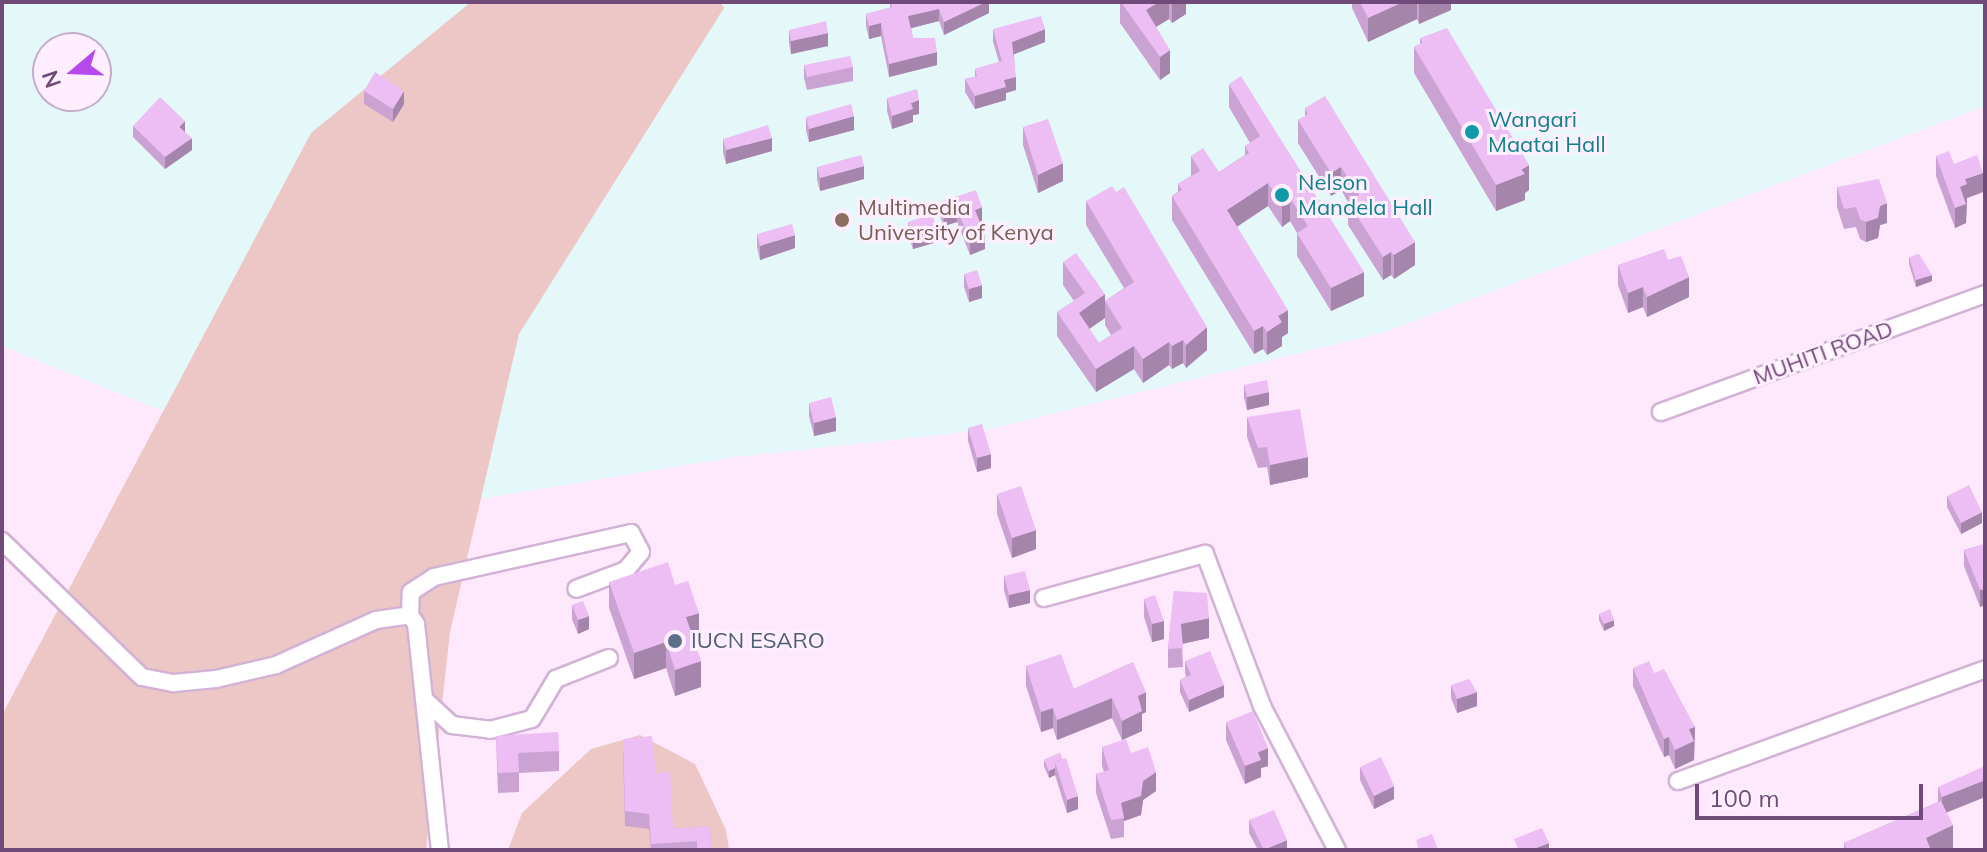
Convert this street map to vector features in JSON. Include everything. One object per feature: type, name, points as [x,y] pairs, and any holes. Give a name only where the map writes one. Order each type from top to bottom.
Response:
[{"type":"street","name":"MUHITI ROAD","points":[[1661,412],[1985,294]]},
{"type":"street","points":[[440,850],[416,624],[410,615],[411,592],[434,577],[631,533],[641,552],[626,570],[576,589]]},
{"type":"street","points":[[2,541],[142,677],[174,683],[276,665],[376,620],[410,615]]},
{"type":"street","points":[[1044,598],[1205,554],[1262,706],[1337,850]]},
{"type":"street","points":[[424,699],[452,725],[512,727],[541,712],[556,679],[609,658]]},
{"type":"street","points":[[1678,781],[1985,669]]},
{"type":"shaded area","name":"Multimedia University of Kenya","points":[[2,2],[1985,2],[1985,106],[1385,332],[987,430],[743,456],[393,513],[232,439],[2,346]]},
{"type":"shaded area","points":[[471,2],[720,2],[724,8],[519,334],[450,632],[426,850],[2,850],[2,715],[311,133]]},
{"type":"shaded area","points":[[640,735],[695,764],[726,830],[729,850],[508,850],[522,813],[591,749]]},
{"type":"building","points":[[891,2],[986,2],[944,22],[939,9],[908,16],[913,38],[935,38],[937,52],[889,64],[881,23],[869,26],[866,14],[892,7]]},
{"type":"building","points":[[1121,2],[1159,2],[1146,10],[1170,50],[1160,57]]},
{"type":"building","points":[[1360,2],[1403,2],[1368,18]]},
{"type":"building","points":[[1041,16],[1045,29],[1012,42],[1016,77],[1004,80],[1006,87],[975,96],[965,79],[977,76],[975,69],[1002,61],[993,29]]},
{"type":"building","points":[[826,21],[828,33],[791,41],[789,30]]},
{"type":"building","points":[[1447,28],[1529,165],[1521,169],[1525,174],[1496,185],[1414,47],[1423,42],[1420,38]]},
{"type":"building","points":[[850,56],[853,67],[807,77],[804,65]]},
{"type":"building","points":[[375,72],[404,91],[393,109],[364,91]]},
{"type":"building","points":[[1241,76],[1364,272],[1331,288],[1297,233],[1308,226],[1290,198],[1282,204],[1268,183],[1227,210],[1288,310],[1278,316],[1282,322],[1267,332],[1263,326],[1254,331],[1172,196],[1182,190],[1178,184],[1200,171],[1191,156],[1203,148],[1219,172],[1249,153],[1245,146],[1260,136],[1229,84]]},
{"type":"building","points":[[917,89],[919,100],[911,103],[913,109],[892,116],[887,98]]},
{"type":"building","points":[[1325,96],[1415,242],[1394,255],[1391,252],[1383,257],[1348,202],[1359,195],[1341,167],[1331,173],[1298,120],[1308,114],[1305,108]]},
{"type":"building","points":[[160,97],[185,121],[179,127],[192,138],[165,157],[133,126]]},
{"type":"building","points":[[851,104],[854,116],[809,129],[806,117]]},
{"type":"building","points":[[1048,119],[1063,163],[1038,175],[1023,127]]},
{"type":"building","points":[[768,125],[772,138],[726,150],[723,139]]},
{"type":"building","points":[[1949,151],[1954,164],[1977,155],[1983,173],[1965,179],[1967,184],[1960,187],[1966,204],[1955,208],[1936,156]]},
{"type":"building","points":[[861,155],[864,166],[820,178],[817,167]]},
{"type":"building","points":[[1879,179],[1887,203],[1880,206],[1878,218],[1866,222],[1860,219],[1856,207],[1844,209],[1837,187]]},
{"type":"building","points":[[1112,186],[1116,192],[1124,187],[1207,327],[1186,345],[1183,340],[1172,346],[1169,342],[1143,359],[1134,346],[1096,369],[1057,312],[1085,293],[1063,262],[1076,253],[1105,294],[1079,313],[1099,343],[1122,328],[1105,301],[1134,282],[1086,201]]},
{"type":"building","points":[[976,190],[982,207],[975,210],[985,235],[970,241],[957,209],[944,213],[940,202]]},
{"type":"building","points":[[932,214],[937,228],[913,236],[908,222]]},
{"type":"building","points":[[792,224],[795,235],[760,246],[757,234]]},
{"type":"building","points":[[1664,249],[1668,260],[1681,256],[1689,277],[1647,297],[1643,287],[1628,293],[1618,265]]},
{"type":"building","points":[[1919,254],[1932,275],[1916,280],[1909,257]]},
{"type":"building","points":[[977,270],[982,285],[969,289],[964,274]]},
{"type":"building","points":[[1267,380],[1269,392],[1247,397],[1244,385]]},
{"type":"building","points":[[831,397],[836,417],[814,423],[809,403]]},
{"type":"building","points":[[1300,409],[1308,457],[1270,465],[1267,447],[1258,448],[1247,417]]},
{"type":"building","points":[[982,424],[991,454],[977,458],[968,428]]},
{"type":"building","points":[[1969,485],[1982,512],[1961,523],[1947,496]]},
{"type":"building","points":[[1021,486],[1036,530],[1012,538],[997,494]]},
{"type":"building","points":[[1985,544],[1985,589],[1980,590],[1964,550]]},
{"type":"building","points":[[668,562],[675,585],[688,581],[699,613],[686,617],[701,661],[675,670],[666,642],[634,653],[609,582]]},
{"type":"building","points":[[1025,571],[1030,590],[1009,595],[1004,576]]},
{"type":"building","points":[[1174,591],[1207,593],[1209,618],[1181,624],[1183,648],[1168,649]]},
{"type":"building","points":[[1155,595],[1164,621],[1152,624],[1144,599]]},
{"type":"building","points":[[583,601],[589,616],[578,620],[572,605]]},
{"type":"building","points":[[1610,609],[1614,620],[1604,624],[1599,614]]},
{"type":"building","points":[[1210,651],[1224,685],[1189,700],[1180,680],[1191,675],[1185,661]]},
{"type":"building","points":[[1061,654],[1074,689],[1133,662],[1146,692],[1138,696],[1142,711],[1122,721],[1112,698],[1057,720],[1053,708],[1041,712],[1026,666]]},
{"type":"building","points":[[1649,661],[1654,673],[1664,669],[1695,727],[1689,729],[1694,741],[1675,750],[1669,737],[1664,739],[1633,668]]},
{"type":"building","points":[[1469,679],[1477,692],[1457,699],[1451,685]]},
{"type":"building","points":[[1253,711],[1268,748],[1258,752],[1261,760],[1245,766],[1226,722]]},
{"type":"building","points":[[558,732],[559,751],[518,753],[519,772],[498,773],[496,736]]},
{"type":"building","points":[[652,736],[656,774],[670,771],[673,829],[710,826],[711,850],[697,850],[697,841],[651,844],[649,814],[625,811],[623,739]]},
{"type":"building","points":[[1126,739],[1131,753],[1148,747],[1156,772],[1143,781],[1141,796],[1121,803],[1124,818],[1111,820],[1096,774],[1109,770],[1102,747]]},
{"type":"building","points":[[1060,753],[1062,759],[1055,762],[1055,768],[1049,771],[1044,760]]},
{"type":"building","points":[[1381,757],[1394,786],[1374,796],[1360,767]]},
{"type":"building","points":[[1066,758],[1078,796],[1067,800],[1055,762]]},
{"type":"building","points":[[1985,766],[1985,780],[1942,797],[1938,787]]},
{"type":"building","points":[[1941,801],[1953,825],[1926,838],[1931,850],[1847,850],[1844,843]]},
{"type":"building","points":[[1274,810],[1287,840],[1264,850],[1249,820]]},
{"type":"building","points":[[1542,828],[1549,843],[1530,850],[1519,850],[1514,839]]},
{"type":"building","points":[[1432,834],[1438,850],[1419,850],[1416,840]]},
{"type":"place","name":"Wangari Maatai Hall","points":[[1472,132]]},
{"type":"place","name":"Nelson Mandela Hall","points":[[1282,195]]},
{"type":"place","name":"Multimedia University of Kenya","points":[[842,220]]},
{"type":"place","name":"IUCN ESARO","points":[[675,641]]}]
